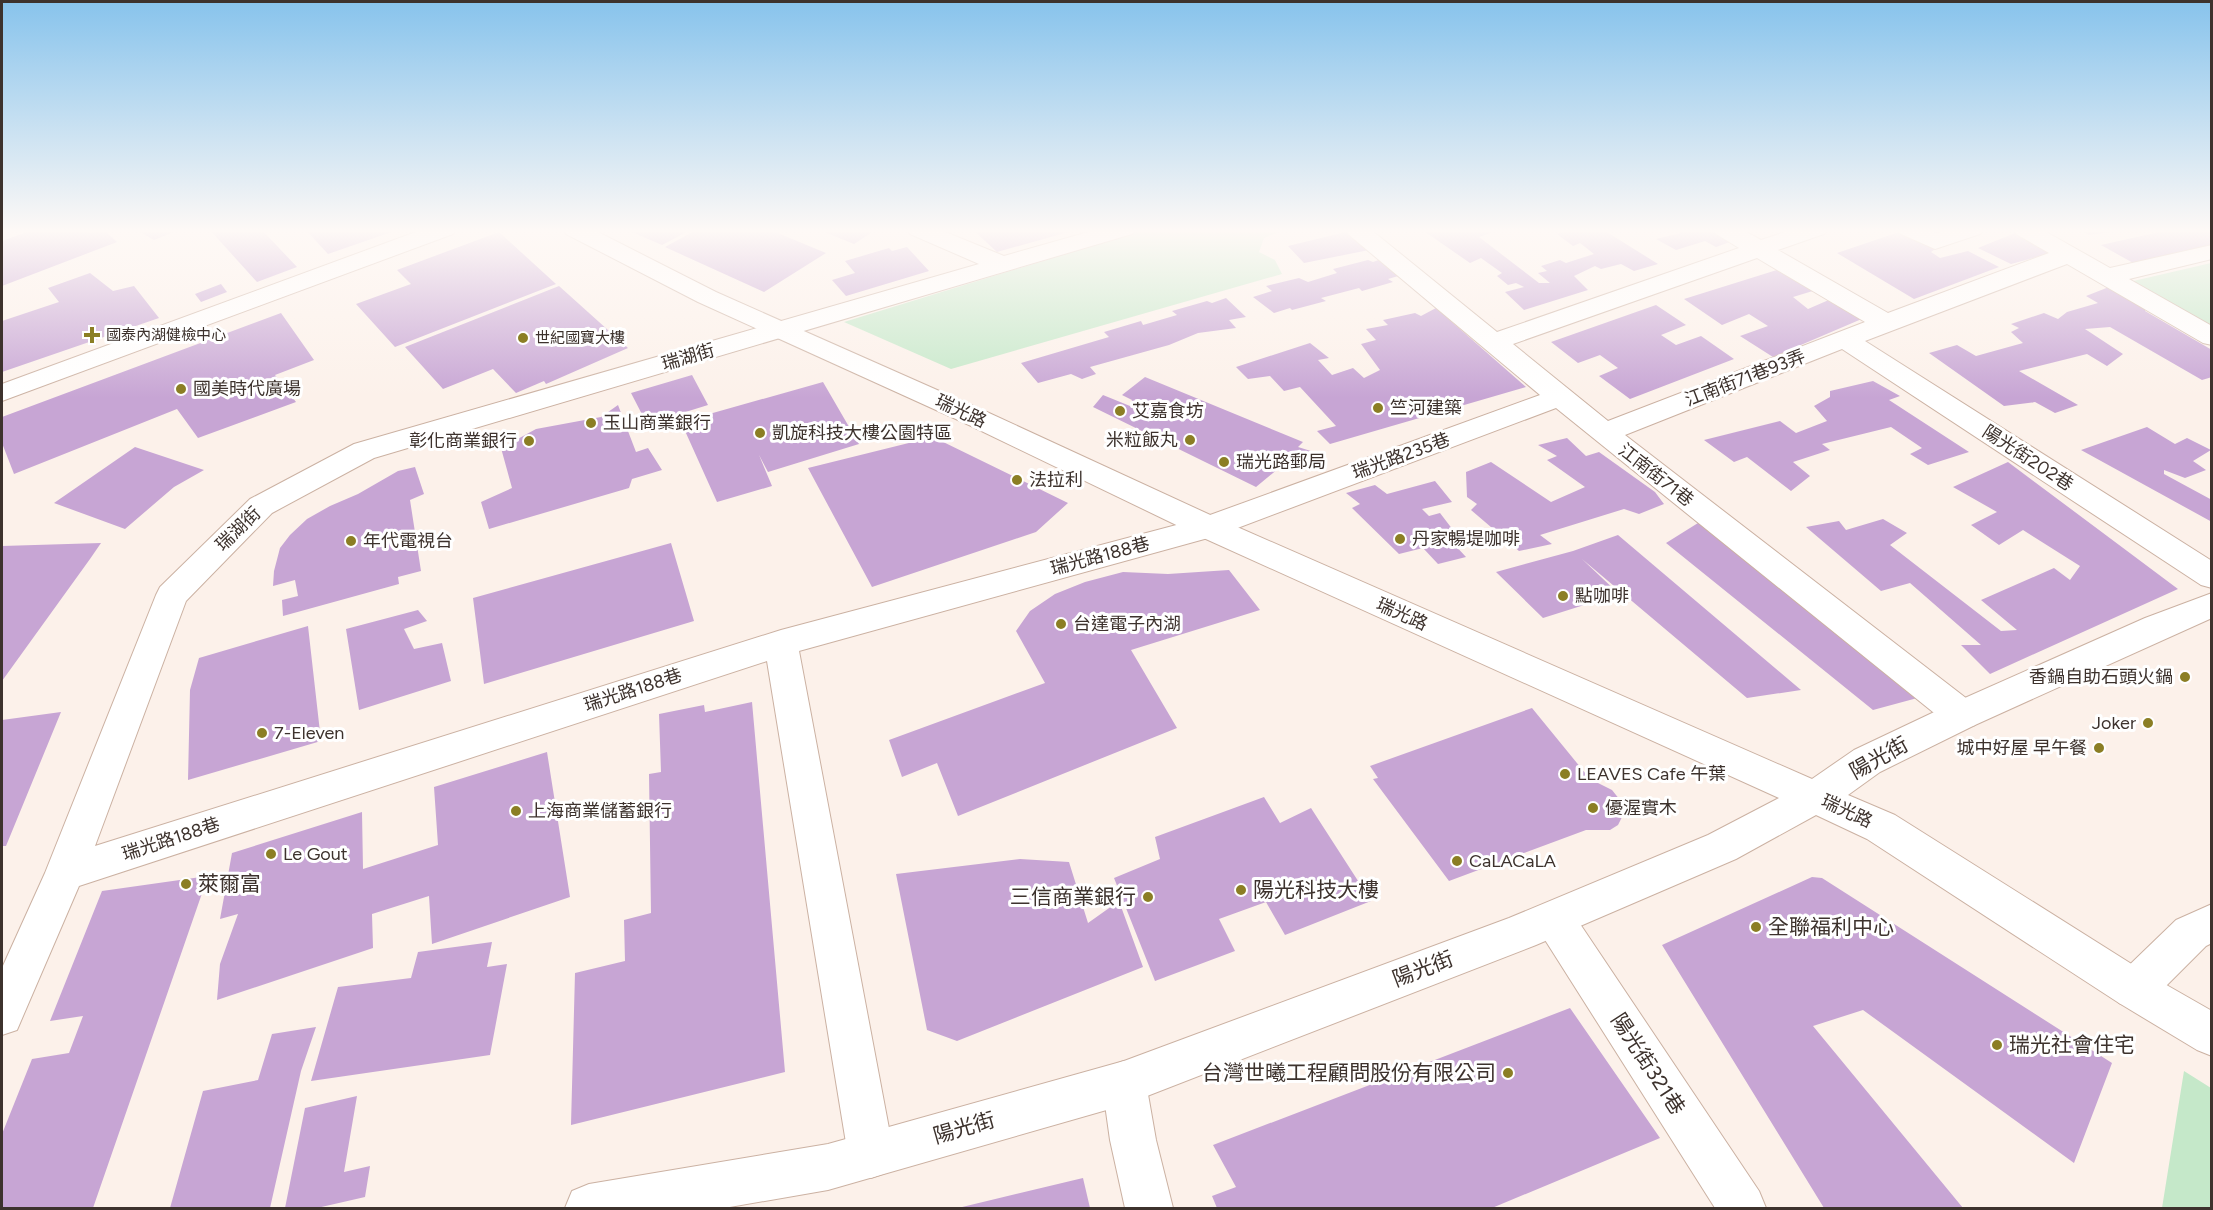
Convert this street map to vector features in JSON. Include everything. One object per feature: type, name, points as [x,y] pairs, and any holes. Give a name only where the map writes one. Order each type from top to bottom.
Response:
[{"type":"street","points":[[2,393],[292,285]]},
{"type":"street","name":"瑞光路","points":[[684,285],[947,404],[1208,527],[1881,827],[2134,989],[2211,1035]]},
{"type":"street","name":"瑞湖街","points":[[2,1015],[65,873],[171,595],[261,506],[364,451],[933,285]]},
{"type":"street","name":"江南街71巷","points":[[1425,285],[1604,433],[1962,716]]},
{"type":"street","points":[[1494,342],[1652,285]]},
{"type":"street","points":[[1821,285],[1886,323]]},
{"type":"street","name":"江南街71巷93弄","points":[[1604,433],[1986,285]]},
{"type":"street","points":[[2120,285],[2211,337]]},
{"type":"street","name":"陽光街202巷","points":[[1844,339],[2211,577]]},
{"type":"street","name":"瑞光路235巷","points":[[1208,527],[1560,397]]},
{"type":"street","name":"瑞光路188巷","points":[[65,873],[782,643],[1208,527]]},
{"type":"street","name":"陽光街","points":[[589,1209],[828,1167],[1124,1083],[1554,919],[1722,847],[1816,797],[1868,761],[2157,627],[2211,605]]},
{"type":"street","points":[[782,643],[871,1155]]},
{"type":"street","name":"陽光街321巷","points":[[1554,919],[1742,1209]]},
{"type":"street","points":[[2134,989],[2191,933],[2211,922]]},
{"type":"street","points":[[1124,1083],[1133,1140],[1149,1209]]},
{"type":"green space","points":[[963,285],[1242,285],[951,369],[844,322]]},
{"type":"green space","points":[[2135,285],[2211,285],[2211,328]]},
{"type":"green space","points":[[2184,1071],[2211,1088],[2211,1208],[2162,1208]]},
{"type":"building","points":[[55,285],[106,285],[113,291],[134,286],[159,318],[2,372],[2,321],[59,302],[48,288]]},
{"type":"building","points":[[217,285],[222,285],[227,292],[201,302],[195,294]]},
{"type":"building","points":[[407,285],[552,285],[395,347],[356,304]]},
{"type":"building","points":[[750,285],[774,285],[764,292]]},
{"type":"building","points":[[837,285],[881,285],[846,296]]},
{"type":"building","points":[[1381,285],[1362,291],[1359,288],[1321,298],[1326,301],[1274,313],[1253,297],[1272,291],[1266,286]]},
{"type":"building","points":[[1521,285],[1583,285],[1588,290],[1524,310],[1505,292],[1524,287]]},
{"type":"building","points":[[1727,285],[1808,285],[1816,290],[1793,297],[1808,309],[1831,299],[1864,318],[1773,357],[1740,336],[1768,326],[1749,314],[1722,325],[1684,299]]},
{"type":"building","points":[[1891,285],[1950,285],[1914,299]]},
{"type":"building","name":"世紀國寶大樓","points":[[559,286],[628,348],[546,384],[544,381],[516,393],[493,369],[443,389],[405,347]]},
{"type":"building","points":[[2109,287],[2212,350],[2212,377],[2202,380],[2110,327],[2085,329],[2123,354],[2107,366],[2087,354],[2019,371],[2078,405],[2055,413],[2035,402],[2004,406],[1929,353],[1957,345],[1976,356],[2023,343],[2011,332],[2019,328],[2011,324],[2044,313],[2058,319],[2067,312],[2098,303],[2086,296]]},
{"type":"building","points":[[1226,298],[1246,317],[1229,320],[1236,328],[1198,333],[1169,345],[1090,367],[1096,374],[1082,379],[1071,374],[1038,383],[1021,363],[1109,337],[1104,332],[1141,321],[1143,325],[1177,315],[1172,311]]},
{"type":"building","points":[[1656,305],[1686,325],[1661,335],[1676,345],[1701,336],[1734,359],[1630,399],[1599,376],[1618,368],[1600,355],[1578,363],[1551,342]]},
{"type":"building","points":[[1436,308],[1526,387],[1330,444],[1317,431],[1336,426],[1300,387],[1284,391],[1270,376],[1248,379],[1236,367],[1310,343],[1329,358],[1318,360],[1332,375],[1353,368],[1364,378],[1380,370],[1361,344],[1376,340],[1366,329],[1388,325],[1383,320],[1415,313],[1421,316]]},
{"type":"building","name":"國美時代廣場","points":[[281,313],[314,360],[275,375],[296,402],[198,438],[177,409],[14,474],[2,443],[2,417]]},
{"type":"building","points":[[692,375],[708,405],[647,424],[631,393]]},
{"type":"building","points":[[1145,377],[1303,442],[1298,447],[1314,452],[1304,468],[1285,463],[1256,487],[1093,407],[1103,395],[1130,406],[1132,400],[1122,395]]},
{"type":"building","points":[[1873,381],[1900,396],[1889,400],[1969,452],[1928,465],[1910,454],[1922,448],[1891,427],[1822,444],[1830,450],[1793,462],[1810,476],[1791,491],[1747,457],[1734,462],[1704,440],[1780,421],[1796,433],[1827,421],[1814,406],[1830,397],[1830,391]]},
{"type":"building","name":"凱旋科技大樓公園特區","points":[[823,382],[859,444],[768,472],[759,455],[772,486],[717,502],[681,422]]},
{"type":"building","points":[[618,405],[636,452],[648,448],[662,470],[632,479],[629,488],[489,529],[481,502],[512,488],[501,448],[536,429],[601,417]]},
{"type":"building","points":[[2147,427],[2175,444],[2187,438],[2211,450],[2193,461],[2206,470],[2185,478],[2164,470],[2164,474],[2212,500],[2212,522],[2081,450]]},
{"type":"building","points":[[933,437],[1068,503],[1036,532],[872,587],[808,468]]},
{"type":"building","points":[[1567,438],[1586,456],[1599,452],[1655,492],[1664,504],[1639,514],[1624,509],[1540,535],[1552,544],[1519,551],[1471,510],[1477,504],[1467,497],[1466,472],[1491,462],[1551,502],[1585,487],[1547,460],[1557,456],[1538,445]]},
{"type":"building","points":[[135,447],[204,470],[174,487],[125,529],[54,503]]},
{"type":"building","points":[[2008,462],[2178,589],[1990,674],[1961,645],[1981,645],[1910,583],[1881,591],[1806,527],[1839,521],[1846,530],[1883,519],[1907,533],[1890,545],[2001,631],[2017,630],[1981,600],[2054,568],[2070,580],[2080,566],[2023,530],[1999,545],[1971,525],[1997,512],[1953,487]]},
{"type":"building","name":"年代電視台","points":[[415,467],[424,494],[410,500],[421,571],[398,577],[399,584],[283,616],[282,600],[298,596],[295,580],[273,586],[280,548],[290,535],[307,519],[330,506],[358,494],[398,471]]},
{"type":"building","points":[[1435,481],[1452,502],[1422,509],[1429,516],[1440,513],[1463,543],[1453,543],[1466,557],[1438,564],[1423,548],[1399,554],[1352,508],[1360,504],[1346,493],[1375,485],[1387,494]]},
{"type":"building","points":[[1698,523],[1921,697],[1873,710],[1666,543]]},
{"type":"building","points":[[1618,535],[1801,690],[1747,698],[1582,559],[1619,594],[1543,618],[1496,572],[1573,551]]},
{"type":"building","points":[[101,543],[90,559],[2,681],[2,546]]},
{"type":"building","points":[[671,543],[694,621],[484,684],[473,598]]},
{"type":"building","points":[[1229,570],[1260,610],[1131,650],[1177,728],[958,816],[937,763],[902,777],[889,740],[1045,683],[1016,631],[1030,611],[1055,594],[1085,582],[1123,572],[1168,574]]},
{"type":"building","points":[[418,610],[427,621],[404,629],[414,649],[442,643],[451,681],[359,710],[346,629]]},
{"type":"building","points":[[308,626],[321,741],[188,780],[190,690],[199,658]]},
{"type":"building","points":[[752,702],[785,1072],[571,1125],[575,973],[625,961],[624,920],[651,913],[649,774],[661,772],[659,714],[704,705],[705,712]]},
{"type":"building","points":[[1532,708],[1590,779],[1612,790],[1620,800],[1623,815],[1618,825],[1610,830],[1586,830],[1449,881],[1373,779],[1378,778],[1370,766]]},
{"type":"building","points":[[61,712],[6,846],[2,846],[2,720]]},
{"type":"building","points":[[547,752],[570,897],[432,944],[429,896],[372,914],[373,948],[217,1000],[220,964],[238,914],[220,919],[232,853],[362,812],[363,869],[438,845],[434,787]]},
{"type":"building","name":"陽光科技大樓","points":[[1264,797],[1280,823],[1311,808],[1371,901],[1285,935],[1266,902],[1219,919],[1235,951],[1155,981],[1114,878],[1160,859],[1155,837]]},
{"type":"building","points":[[1020,859],[1069,862],[1088,923],[1119,901],[1143,967],[957,1041],[927,1030],[896,874]]},
{"type":"building","points":[[208,876],[93,1208],[2,1208],[2,1134],[32,1059],[69,1053],[83,1016],[50,1021],[102,891]]},
{"type":"building","name":"瑞光社會住宅","points":[[1812,877],[1822,878],[2112,1063],[2074,1163],[1863,1010],[1813,1026],[1963,1208],[1824,1208],[1662,945]]},
{"type":"building","points":[[492,942],[487,967],[507,964],[490,1055],[311,1081],[338,987],[411,978],[418,952]]},
{"type":"building","name":"台灣世曦工程顧問股份有限公司","points":[[1570,1008],[1660,1138],[1492,1208],[1217,1208],[1212,1196],[1236,1187],[1213,1145]]},
{"type":"building","points":[[316,1027],[301,1071],[270,1208],[170,1208],[203,1091],[258,1080],[272,1034]]},
{"type":"building","points":[[357,1096],[344,1172],[370,1166],[365,1197],[317,1208],[285,1208],[305,1108]]},
{"type":"building","points":[[1083,1178],[1090,1208],[958,1208]]},
{"type":"place","name":"國泰內湖健檢中心","points":[[92,335]]},
{"type":"place","name":"世紀國寶大樓","points":[[523,338]]},
{"type":"place","name":"國美時代廣場","points":[[181,389]]},
{"type":"place","name":"竺河建築","points":[[1378,408]]},
{"type":"place","name":"艾嘉食坊","points":[[1120,411]]},
{"type":"place","name":"玉山商業銀行","points":[[591,423]]},
{"type":"place","name":"凱旋科技大樓公園特區","points":[[760,433]]},
{"type":"place","name":"米粒飯丸","points":[[1190,440]]},
{"type":"place","name":"彰化商業銀行","points":[[529,441]]},
{"type":"place","name":"瑞光路郵局","points":[[1224,462]]},
{"type":"place","name":"法拉利","points":[[1017,480]]},
{"type":"place","name":"丹家暢堤咖啡","points":[[1400,539]]},
{"type":"place","name":"年代電視台","points":[[351,541]]},
{"type":"place","name":"點咖啡","points":[[1563,596]]},
{"type":"place","name":"台達電子內湖","points":[[1061,624]]},
{"type":"place","name":"香鍋自助石頭火鍋","points":[[2185,677]]},
{"type":"place","name":"Joker","points":[[2148,723]]},
{"type":"place","name":"7-Eleven","points":[[262,733]]},
{"type":"place","name":"城中好屋 早午餐","points":[[2099,748]]},
{"type":"place","name":"LEAVES Cafe 午葉","points":[[1565,774]]},
{"type":"place","name":"優渥實木","points":[[1593,808]]},
{"type":"place","name":"上海商業儲蓄銀行","points":[[516,811]]},
{"type":"place","name":"Le Gout","points":[[271,854]]},
{"type":"place","name":"CaLACaLA","points":[[1457,861]]},
{"type":"place","name":"萊爾富","points":[[186,884]]},
{"type":"place","name":"陽光科技大樓","points":[[1241,890]]},
{"type":"place","name":"三信商業銀行","points":[[1148,897]]},
{"type":"place","name":"全聯福利中心","points":[[1756,927]]},
{"type":"place","name":"瑞光社會住宅","points":[[1997,1045]]},
{"type":"place","name":"台灣世曦工程顧問股份有限公司","points":[[1508,1073]]}]
